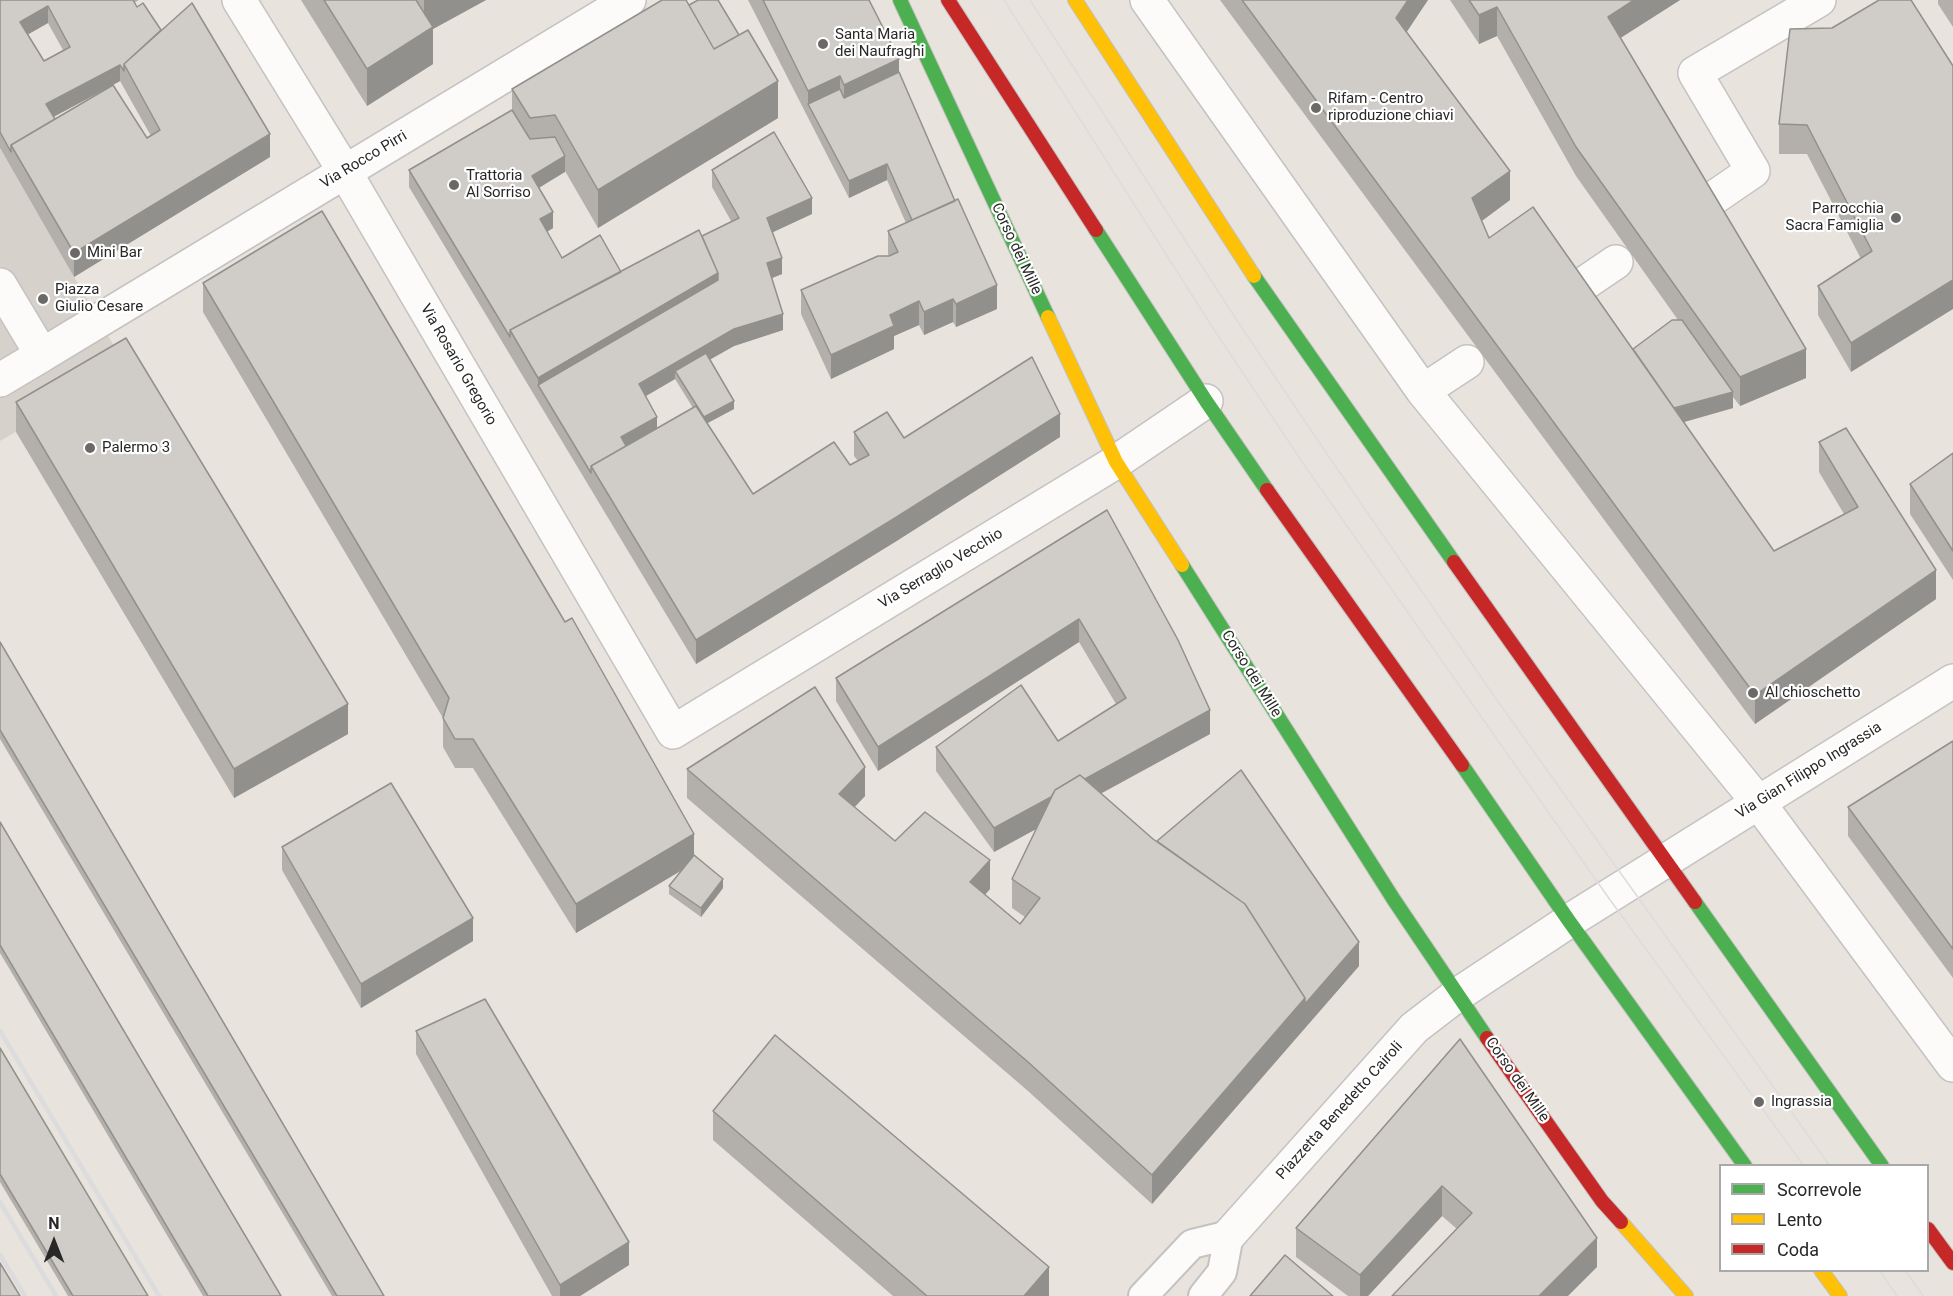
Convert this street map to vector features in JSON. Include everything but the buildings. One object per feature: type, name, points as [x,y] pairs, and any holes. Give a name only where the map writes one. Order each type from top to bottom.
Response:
[{"type":"street","name":"Via Rosario Gregorio","points":[[239,0],[345,172],[673,732]]},
{"type":"street","name":"Via Rocco Pirri","points":[[0,380],[629,0]]},
{"type":"street","name":"Corso dei Mille","points":[[900,0],[1116,462],[1394,900],[1457,995],[1602,1201],[1686,1296]]},
{"type":"street","points":[[948,0],[1206,401],[1524,853],[1569,921],[1744,1164]]},
{"type":"street","points":[[1076,0],[1299,342],[1881,1164]]},
{"type":"street","points":[[1147,0],[1423,391],[1758,802],[1953,1065]]},
{"type":"street","points":[[1712,199],[1754,171],[1695,73],[1819,0]]},
{"type":"street","points":[[1585,283],[1616,262]]},
{"type":"street","points":[[0,285],[42,355]]},
{"type":"street","points":[[1423,391],[1467,362]]},
{"type":"street","name":"Via Serraglio Vecchio","points":[[673,732],[1116,462],[1206,401]]},
{"type":"street","name":"Via Gian Filippo Ingrassia","points":[[1569,921],[1953,681]]},
{"type":"street","name":"Piazzetta Benedetto Cairoli","points":[[1229,1235],[1414,1028],[1457,995],[1569,921]]},
{"type":"street","points":[[1929,1230],[1953,1263]]},
{"type":"street","points":[[1822,1272],[1840,1296]]},
{"type":"lane","points":[[1143,1296],[1192,1245],[1229,1235],[1222,1272],[1203,1296]]},
{"type":"shaded area","name":"Piazza Giulio Cesare","points":[[0,148],[126,367],[0,441]]},
{"type":"tram line","points":[[1004,0],[1213,328],[1307,469],[1608,897],[1803,1164]]},
{"type":"tram line","points":[[1030,0],[1238,322],[1329,457],[1499,703],[1829,1164]]},
{"type":"tram line","points":[[1880,1272],[1897,1296]]},
{"type":"tram line","points":[[1906,1272],[1923,1296]]},
{"type":"railway","points":[[0,1031],[159,1296]]},
{"type":"railway","points":[[0,1202],[56,1296]]},
{"type":"railway","points":[[0,1255],[25,1296]]},
{"type":"traffic: fast","points":[[900,0],[1048,317]]},
{"type":"traffic: fast","points":[[1096,230],[1206,401],[1267,490]]},
{"type":"traffic: fast","points":[[1254,276],[1454,562]]},
{"type":"traffic: fast","points":[[1182,565],[1394,900],[1487,1038]]},
{"type":"traffic: fast","points":[[1462,765],[1569,921],[1744,1164]]},
{"type":"traffic: fast","points":[[1695,902],[1881,1164]]},
{"type":"traffic: slow","points":[[1075,0],[1254,276]]},
{"type":"traffic: slow","points":[[1048,317],[1116,462],[1182,565]]},
{"type":"traffic: slow","points":[[1621,1222],[1686,1296]]},
{"type":"traffic: slow","points":[[1822,1272],[1840,1296]]},
{"type":"traffic: jam","points":[[948,0],[1096,230]]},
{"type":"traffic: jam","points":[[1267,490],[1462,765]]},
{"type":"traffic: jam","points":[[1454,562],[1695,902]]},
{"type":"traffic: jam","points":[[1487,1038],[1602,1201],[1621,1222]]},
{"type":"traffic: jam","points":[[1929,1230],[1953,1263]]},
{"type":"place","name":"Santa Maria dei Naufraghi","points":[[823,44]]},
{"type":"place","name":"Rifam - Centro riproduzione chiavi","points":[[1316,108]]},
{"type":"place","name":"Trattoria Al Sorriso","points":[[454,185]]},
{"type":"place","name":"Parrocchia Sacra Famiglia","points":[[1896,218]]},
{"type":"place","name":"Mini Bar","points":[[75,253]]},
{"type":"place","name":"Piazza Giulio Cesare","points":[[43,299]]},
{"type":"place","name":"Palermo 3","points":[[90,448]]},
{"type":"place","name":"Al chioschetto","points":[[1753,693]]},
{"type":"place","name":"Ingrassia","points":[[1759,1102]]}]
